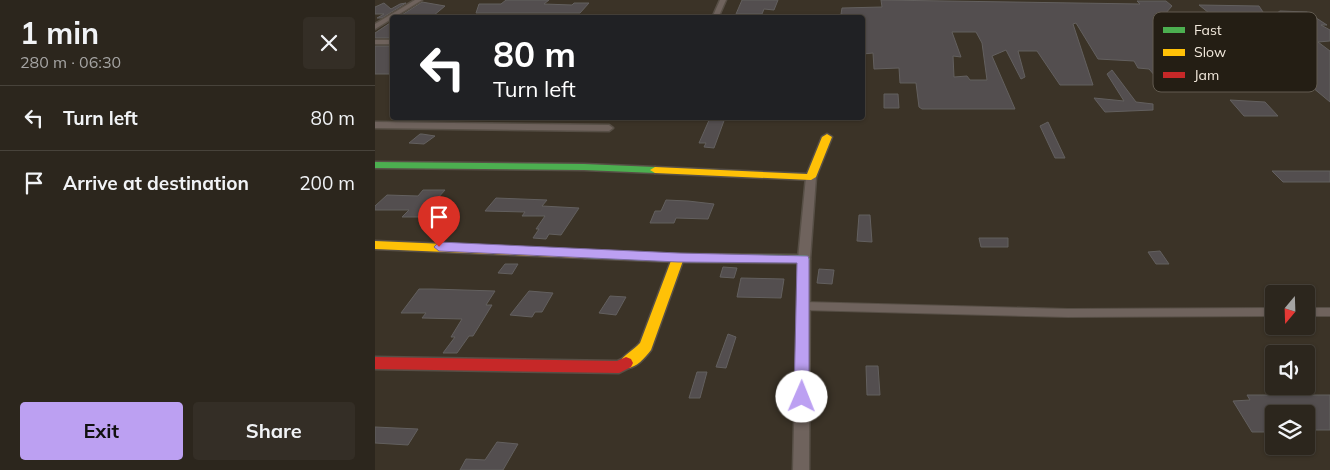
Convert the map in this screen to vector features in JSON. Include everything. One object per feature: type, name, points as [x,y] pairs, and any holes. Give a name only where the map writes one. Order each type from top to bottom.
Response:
[{"type":"street","points":[[395,15],[419,0]]},
{"type":"street","points":[[716,15],[723,0]]},
{"type":"street","points":[[375,27],[390,18]]},
{"type":"street","points":[[375,42],[390,42]]},
{"type":"street","points":[[375,125],[609,128]]},
{"type":"street","points":[[801,470],[803,259],[811,178],[827,137]]},
{"type":"street","points":[[375,165],[584,167],[811,178]]},
{"type":"street","points":[[375,245],[678,258],[803,259]]},
{"type":"street","points":[[375,363],[619,367],[638,356],[646,346],[678,258]]},
{"type":"lane","points":[[803,306],[1068,313],[1265,312]]},
{"type":"lane","points":[[1315,312],[1330,312]]},
{"type":"building","points":[[506,0],[549,0],[544,4],[572,5],[574,3],[589,3],[580,13],[476,13],[479,4],[501,4]]},
{"type":"building","points":[[742,0],[778,0],[774,10],[764,9],[762,14],[736,14]]},
{"type":"building","points":[[881,0],[1140,4],[1137,1],[1166,1],[1172,6],[1167,12],[1153,12],[1153,74],[1149,69],[1138,68],[1134,61],[1098,59],[1076,23],[1073,24],[1093,85],[1060,85],[1037,51],[1018,51],[1025,77],[1021,79],[1006,50],[992,56],[1015,109],[922,109],[919,107],[916,83],[900,83],[899,68],[874,69],[873,53],[865,54],[865,15],[841,14],[842,8],[882,7]],"holes":[[[952,32],[976,32],[982,43],[987,80],[970,80],[967,76],[954,77],[953,56],[961,57]]]},
{"type":"building","points":[[422,2],[445,6],[434,15],[402,15]]},
{"type":"building","points":[[384,3],[391,9],[406,3],[382,18],[377,18],[384,14],[375,14],[375,7]]},
{"type":"building","points":[[1199,5],[1259,6],[1263,12],[1208,12]]},
{"type":"building","points":[[1317,18],[1327,25],[1321,25],[1330,30],[1330,41],[1318,42],[1330,51],[1330,102],[1317,91]]},
{"type":"building","points":[[390,23],[390,38],[375,38],[375,33]]},
{"type":"building","points":[[375,46],[390,46],[390,74],[375,74]]},
{"type":"building","points":[[1112,70],[1136,102],[1153,104],[1153,110],[1105,112],[1094,98],[1124,101],[1107,74]]},
{"type":"building","points":[[884,94],[898,94],[899,108],[884,108]]},
{"type":"building","points":[[1230,100],[1265,102],[1278,116],[1244,116]]},
{"type":"building","points":[[709,120],[724,120],[714,148],[704,147],[706,143],[699,143]]},
{"type":"building","points":[[1048,122],[1065,158],[1055,158],[1040,126]]},
{"type":"building","points":[[420,134],[435,136],[424,144],[409,143]]},
{"type":"building","points":[[1272,171],[1330,171],[1330,182],[1283,182]]},
{"type":"building","points":[[423,190],[445,190],[421,217],[402,217],[409,210],[375,210],[375,206],[387,195],[418,196]]},
{"type":"building","points":[[496,198],[547,200],[542,206],[579,208],[561,235],[549,234],[546,239],[533,238],[539,229],[536,229],[545,216],[522,216],[525,212],[485,211]]},
{"type":"building","points":[[666,200],[714,204],[708,219],[676,218],[674,223],[650,223],[655,211],[661,211]]},
{"type":"building","points":[[859,215],[870,215],[872,242],[857,241]]},
{"type":"building","points":[[979,238],[1008,238],[1008,247],[981,247]]},
{"type":"building","points":[[1160,251],[1169,264],[1156,264],[1148,252]]},
{"type":"building","points":[[505,264],[518,264],[512,274],[498,273]]},
{"type":"building","points":[[723,267],[737,268],[734,278],[720,277]]},
{"type":"building","points":[[819,269],[834,270],[832,284],[817,283]]},
{"type":"building","points":[[741,278],[784,279],[781,298],[737,297]]},
{"type":"building","points":[[419,289],[495,291],[486,305],[492,305],[473,336],[469,336],[457,353],[443,353],[455,337],[451,337],[462,319],[422,318],[426,313],[401,313]]},
{"type":"building","points":[[529,291],[553,293],[542,312],[535,312],[532,317],[510,315]]},
{"type":"building","points":[[610,296],[626,297],[616,315],[599,313]]},
{"type":"building","points":[[728,334],[736,337],[726,368],[716,367]]},
{"type":"building","points":[[866,366],[878,366],[880,395],[867,395]]},
{"type":"building","points":[[697,372],[707,372],[700,398],[689,398]]},
{"type":"building","points":[[1247,395],[1330,395],[1330,430],[1315,430],[1315,405],[1265,405],[1265,432],[1252,432],[1233,401],[1250,400]]},
{"type":"building","points":[[375,427],[418,429],[408,445],[375,443]]},
{"type":"building","points":[[497,442],[518,444],[503,470],[460,470],[466,459],[485,460]]},
{"type":"traffic: fast","points":[[375,165],[584,167],[655,170]]},
{"type":"traffic: fast","points":[[585,254],[678,258],[804,259]]},
{"type":"traffic: slow","points":[[655,170],[811,177],[827,137]]},
{"type":"traffic: slow","points":[[375,245],[585,254]]},
{"type":"traffic: slow","points":[[626,363],[638,356],[646,346],[678,258]]},
{"type":"traffic: jam","points":[[375,363],[619,367],[626,363]]},
{"type":"route","points":[[439,247],[678,258],[803,259],[802,397]]}]
